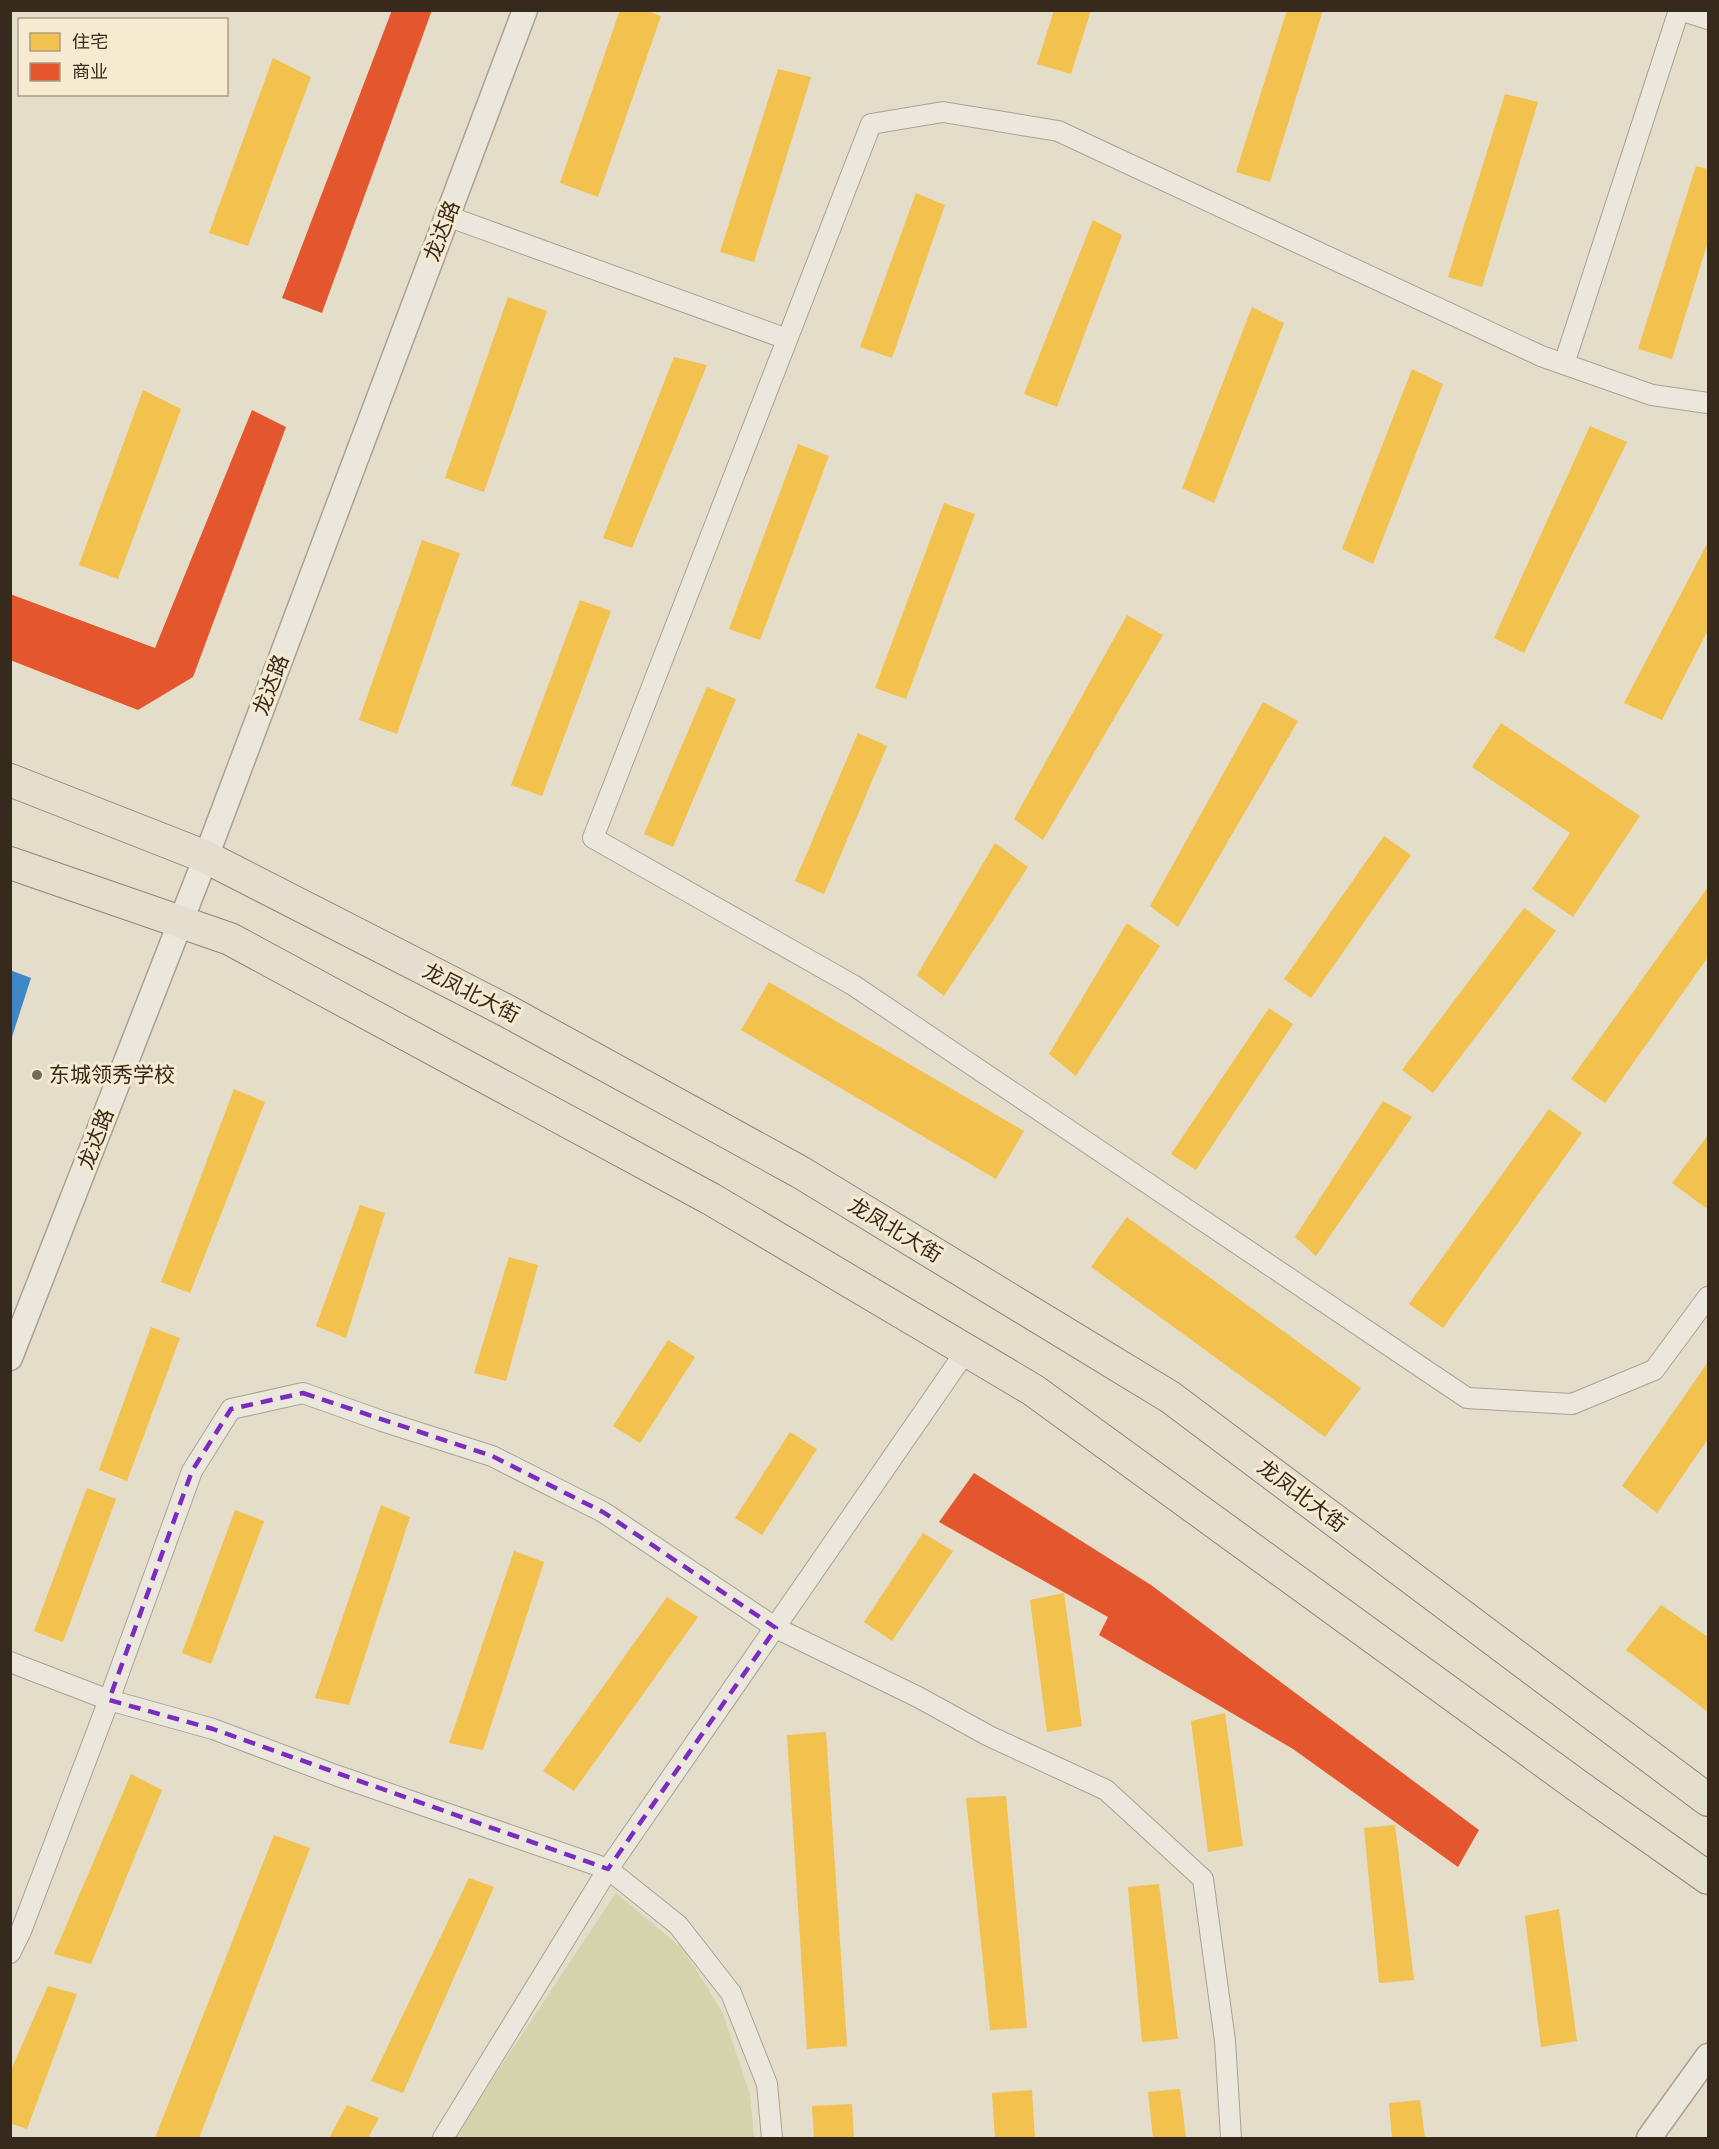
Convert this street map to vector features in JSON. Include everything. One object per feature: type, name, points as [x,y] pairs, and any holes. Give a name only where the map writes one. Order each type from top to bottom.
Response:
[{"type":"main road","name":"龙凤北大街","points":[[10,780],[206,857],[507,1011],[800,1172],[1170,1398],[1708,1800]]},
{"type":"main road","points":[[10,863],[230,939],[711,1199],[1033,1390],[1708,1878]]},
{"type":"street","name":"龙达路","points":[[10,1358],[206,857],[525,10]]},
{"type":"street","points":[[1564,364],[1680,10],[1708,19]]},
{"type":"street","points":[[1708,403],[1652,395],[1542,356],[1058,131],[943,112],[871,124],[593,838],[853,985],[1467,1398],[1572,1404],[1654,1370],[1708,1297]]},
{"type":"street","points":[[447,216],[787,339]]},
{"type":"street","points":[[443,2139],[608,1869],[966,1351]]},
{"type":"street","points":[[10,1953],[21,1931],[109,1700],[192,1471],[231,1409],[303,1393],[492,1456],[603,1512],[776,1628],[918,1697],[989,1736],[1106,1790],[1203,1879],[1225,2041],[1231,2139]]},
{"type":"street","points":[[10,1662],[109,1700],[213,1730],[338,1776],[608,1869],[678,1925],[731,1993],[767,2084],[772,2139]]},
{"type":"street","points":[[1649,2139],[1708,2056]]},
{"type":"highlighted area","points":[[303,1393],[492,1456],[603,1512],[776,1628],[608,1869],[213,1729],[109,1700],[192,1471],[231,1409]]},
{"type":"green space","points":[[616,1893],[683,1949],[723,2013],[750,2095],[754,2138],[453,2138]]},
{"type":"building: 住宅","points":[[620,10],[645,10],[661,16],[598,197],[560,183]]},
{"type":"building: 住宅","points":[[1054,10],[1091,10],[1071,74],[1037,64]]},
{"type":"building: 住宅","points":[[1287,10],[1323,10],[1270,182],[1236,172]]},
{"type":"building: 住宅","points":[[273,58],[311,77],[248,246],[209,233]]},
{"type":"building: 住宅","points":[[778,69],[811,77],[754,262],[720,252]]},
{"type":"building: 住宅","points":[[1505,94],[1538,102],[1482,287],[1448,277]]},
{"type":"building: 住宅","points":[[1696,166],[1708,169],[1708,241],[1672,359],[1638,349]]},
{"type":"building: 住宅","points":[[916,193],[945,205],[892,358],[860,347]]},
{"type":"building: 住宅","points":[[1093,220],[1122,235],[1057,407],[1024,394]]},
{"type":"building: 住宅","points":[[508,297],[547,311],[484,492],[445,478]]},
{"type":"building: 住宅","points":[[1252,307],[1284,323],[1214,503],[1182,488]]},
{"type":"building: 住宅","points":[[674,357],[707,365],[632,548],[603,538]]},
{"type":"building: 住宅","points":[[1412,369],[1443,384],[1373,564],[1342,549]]},
{"type":"building: 住宅","points":[[143,390],[181,409],[118,579],[79,565]]},
{"type":"building: 住宅","points":[[1590,426],[1627,442],[1524,653],[1494,638]]},
{"type":"building: 住宅","points":[[798,444],[829,456],[760,640],[729,629]]},
{"type":"building: 住宅","points":[[944,503],[975,514],[906,699],[875,688]]},
{"type":"building: 住宅","points":[[422,540],[460,553],[397,734],[359,720]]},
{"type":"building: 住宅","points":[[1708,542],[1708,630],[1662,720],[1624,703]]},
{"type":"building: 住宅","points":[[580,600],[611,611],[542,796],[511,785]]},
{"type":"building: 住宅","points":[[1127,615],[1163,635],[1043,840],[1014,819]]},
{"type":"building: 住宅","points":[[707,687],[736,699],[673,847],[644,834]]},
{"type":"building: 住宅","points":[[1263,702],[1298,721],[1178,927],[1150,906]]},
{"type":"building: 住宅","points":[[1501,723],[1640,816],[1573,917],[1532,889],[1570,833],[1472,767]]},
{"type":"building: 住宅","points":[[858,733],[887,746],[824,894],[795,881]]},
{"type":"building: 住宅","points":[[1384,836],[1411,855],[1311,998],[1284,979]]},
{"type":"building: 住宅","points":[[995,843],[1028,867],[944,996],[917,975]]},
{"type":"building: 住宅","points":[[1708,887],[1708,957],[1605,1103],[1571,1079]]},
{"type":"building: 住宅","points":[[1524,908],[1556,931],[1433,1093],[1402,1070]]},
{"type":"building: 住宅","points":[[1127,923],[1160,946],[1076,1076],[1049,1054]]},
{"type":"building: 住宅","points":[[769,982],[1024,1131],[996,1179],[741,1030]]},
{"type":"building: 住宅","points":[[1269,1008],[1293,1024],[1196,1170],[1171,1154]]},
{"type":"building: 住宅","points":[[234,1089],[265,1102],[190,1293],[161,1282]]},
{"type":"building: 住宅","points":[[1383,1101],[1412,1117],[1316,1256],[1295,1237]]},
{"type":"building: 住宅","points":[[1549,1109],[1582,1133],[1443,1328],[1409,1304]]},
{"type":"building: 住宅","points":[[1708,1135],[1708,1205],[1706,1208],[1672,1183]]},
{"type":"building: 住宅","points":[[360,1205],[385,1213],[346,1338],[316,1326]]},
{"type":"building: 住宅","points":[[1127,1217],[1361,1388],[1325,1437],[1091,1267]]},
{"type":"building: 住宅","points":[[509,1257],[538,1265],[506,1381],[474,1373]]},
{"type":"building: 住宅","points":[[151,1327],[180,1338],[127,1481],[99,1470]]},
{"type":"building: 住宅","points":[[668,1340],[695,1357],[640,1443],[613,1426]]},
{"type":"building: 住宅","points":[[1708,1362],[1708,1439],[1657,1513],[1622,1486]]},
{"type":"building: 住宅","points":[[790,1432],[817,1449],[762,1535],[735,1518]]},
{"type":"building: 住宅","points":[[87,1488],[116,1499],[63,1642],[34,1631]]},
{"type":"building: 住宅","points":[[381,1505],[410,1517],[349,1705],[315,1698]]},
{"type":"building: 住宅","points":[[235,1510],[264,1521],[211,1664],[182,1653]]},
{"type":"building: 住宅","points":[[923,1533],[953,1551],[892,1641],[864,1622]]},
{"type":"building: 住宅","points":[[514,1551],[544,1562],[483,1750],[449,1743]]},
{"type":"building: 住宅","points":[[1064,1593],[1082,1726],[1047,1732],[1030,1600]]},
{"type":"building: 住宅","points":[[667,1597],[698,1617],[574,1791],[543,1771]]},
{"type":"building: 住宅","points":[[1661,1605],[1708,1637],[1708,1712],[1626,1650]]},
{"type":"building: 住宅","points":[[1225,1713],[1243,1846],[1208,1852],[1191,1721]]},
{"type":"building: 住宅","points":[[826,1732],[847,2046],[807,2049],[787,1735]]},
{"type":"building: 住宅","points":[[131,1774],[162,1790],[91,1964],[54,1954]]},
{"type":"building: 住宅","points":[[1006,1796],[1027,2028],[990,2030],[966,1798]]},
{"type":"building: 住宅","points":[[1395,1825],[1414,1980],[1379,1983],[1364,1828]]},
{"type":"building: 住宅","points":[[274,1835],[310,1848],[199,2138],[155,2138]]},
{"type":"building: 住宅","points":[[469,1878],[494,1887],[403,2093],[371,2081]]},
{"type":"building: 住宅","points":[[1159,1884],[1178,2039],[1142,2042],[1128,1887]]},
{"type":"building: 住宅","points":[[1559,1909],[1577,2041],[1541,2047],[1525,1916]]},
{"type":"building: 住宅","points":[[48,1986],[77,1994],[27,2129],[10,2123],[10,2072]]},
{"type":"building: 住宅","points":[[1180,2089],[1186,2138],[1153,2138],[1148,2092]]},
{"type":"building: 住宅","points":[[1032,2090],[1035,2138],[995,2138],[992,2093]]},
{"type":"building: 住宅","points":[[1420,2100],[1425,2138],[1392,2138],[1389,2103]]},
{"type":"building: 住宅","points":[[852,2104],[854,2138],[814,2138],[812,2106]]},
{"type":"building: 住宅","points":[[347,2105],[379,2118],[368,2138],[329,2138]]},
{"type":"building: 商业","points":[[392,10],[432,10],[322,313],[282,298]]},
{"type":"building: 商业","points":[[252,410],[286,427],[193,677],[138,710],[10,660],[10,594],[155,648]]},
{"type":"building: 商业","points":[[974,1473],[1151,1585],[1479,1830],[1458,1867],[1293,1749],[1099,1635],[1108,1617],[939,1522]]},
{"type":"building: 学校","points":[[10,970],[31,978],[11,1040],[10,1040]]},
{"type":"place","name":"东城领秀学校","points":[[37,1075]]}]
